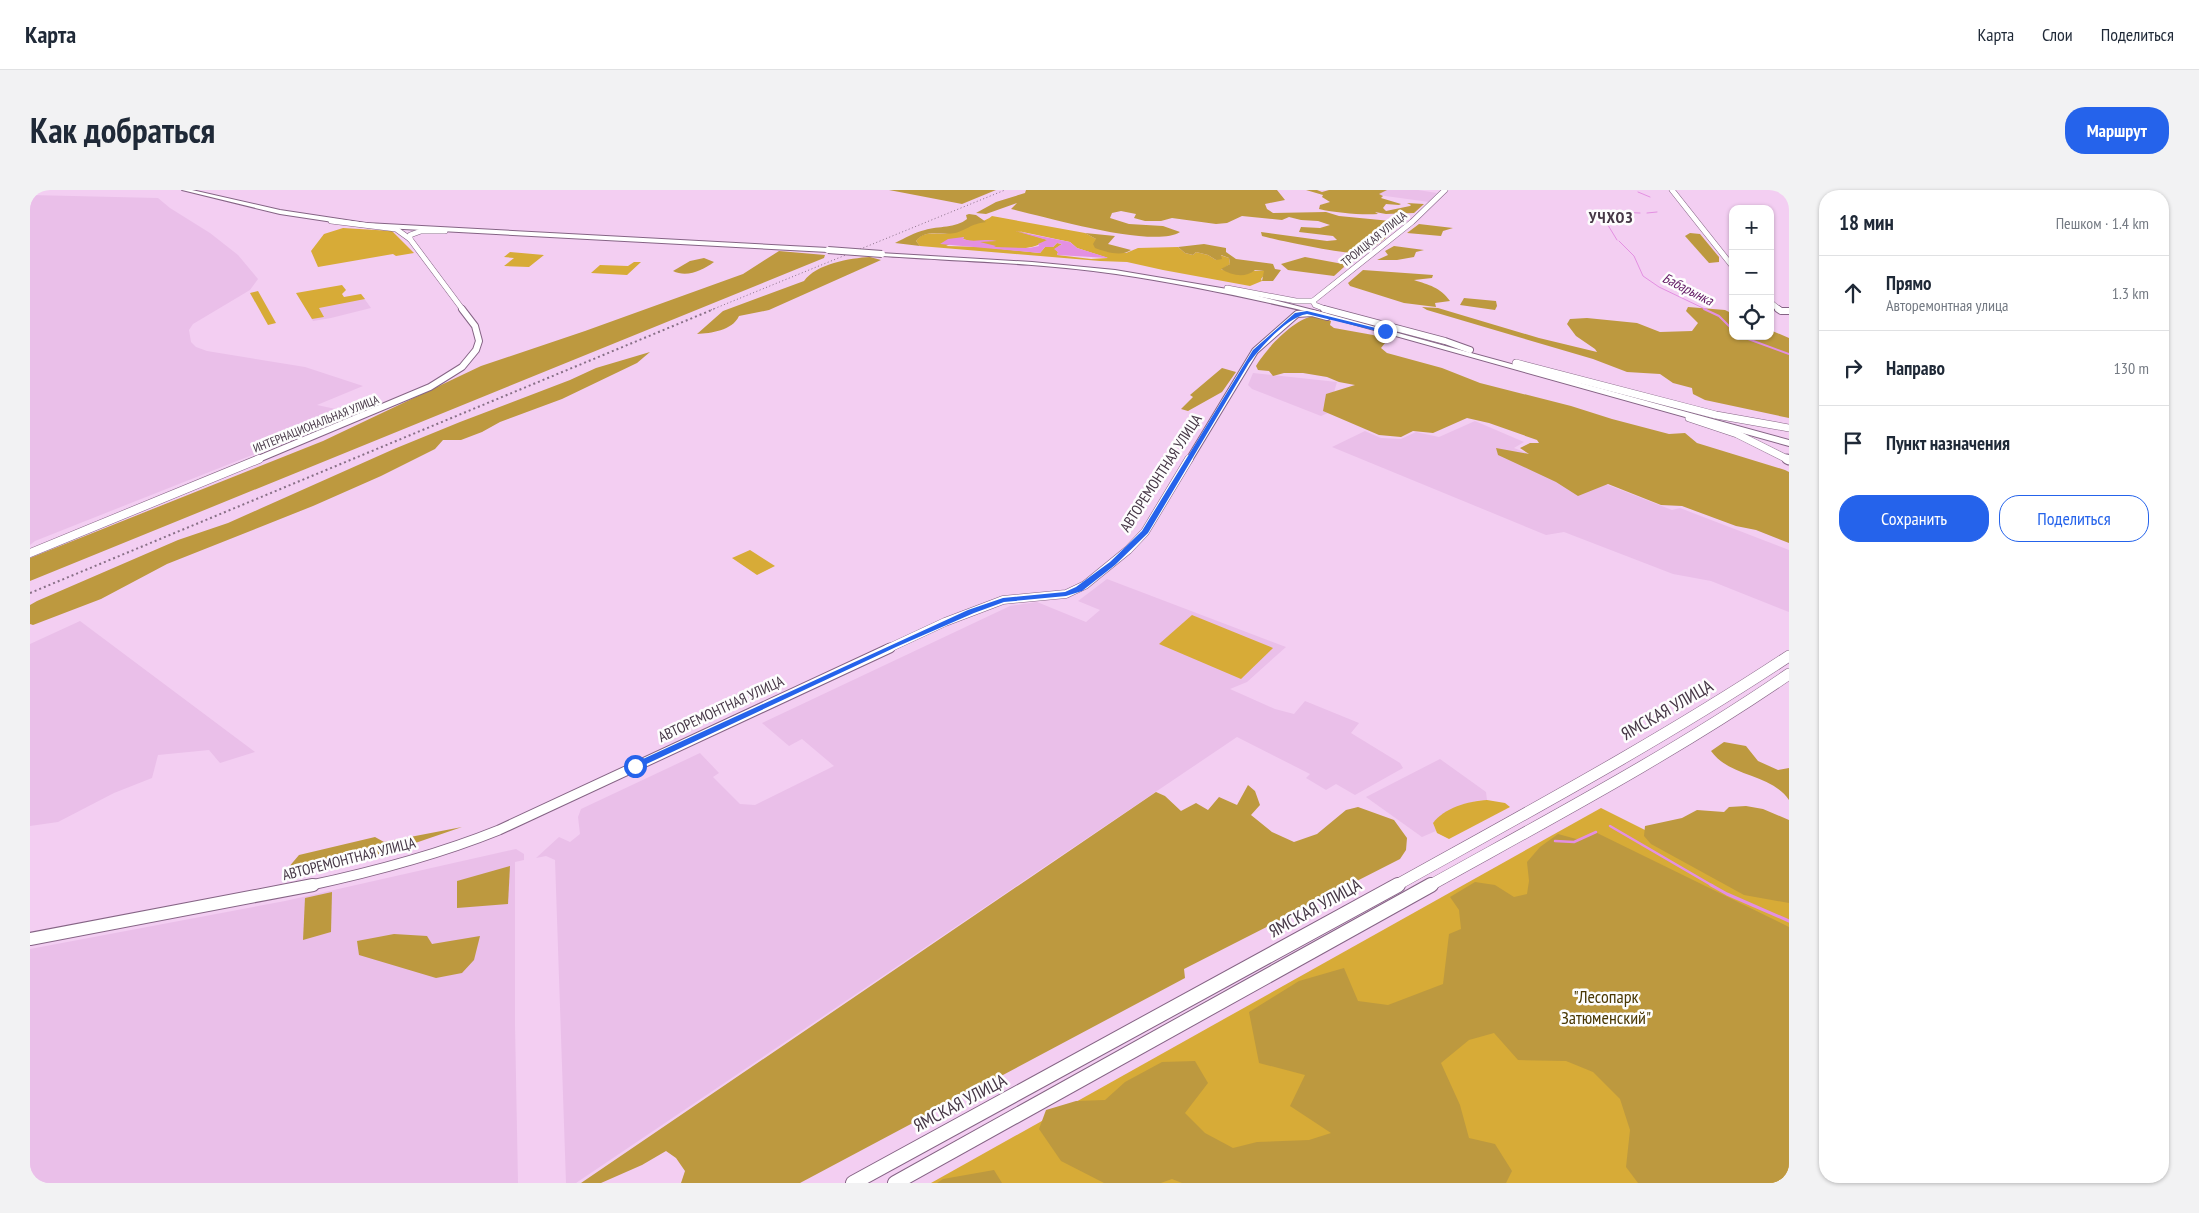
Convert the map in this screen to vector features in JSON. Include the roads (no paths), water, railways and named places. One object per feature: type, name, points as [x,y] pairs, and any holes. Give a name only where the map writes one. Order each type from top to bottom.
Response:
[{"type":"highway","points":[[185,190],[268,210],[331,221],[390,227],[829,249]]},
{"type":"highway","points":[[200,190],[286,210],[371,223],[884,252],[1097,267],[1227,288],[1290,301],[1789,439]]},
{"type":"highway","points":[[884,252],[1102,271],[1239,293],[1385,331],[1789,443]]},
{"type":"main road","points":[[1516,363],[1554,371],[1716,415],[1789,428]]},
{"type":"main road","points":[[1554,378],[1706,423],[1752,441],[1789,460]]},
{"type":"main road","name":"ЯМСКАЯ УЛИЦА","points":[[852,1183],[1120,1038],[1558,796],[1719,702],[1789,656]]},
{"type":"main road","points":[[894,1183],[1612,784],[1735,710],[1789,674]]},
{"type":"street","name":"ТРОИЦКАЯ УЛИЦА","points":[[1313,301],[1412,222],[1445,190]]},
{"type":"street","points":[[1672,190],[1729,262]]},
{"type":"street","points":[[331,221],[401,231],[410,239],[411,234],[425,231],[485,232]]},
{"type":"street","name":"ИНТЕРНАЦИОНАЛЬНАЯ УЛИЦА","points":[[30,553],[390,406],[438,383],[457,370],[477,347],[479,338],[475,326],[410,239]]},
{"type":"street","points":[[1227,288],[1296,301],[1313,301],[1315,305],[1324,309],[1445,341],[1470,350]]},
{"type":"street","points":[[1239,293],[1291,307],[1297,314],[1317,314],[1385,331]]},
{"type":"street","points":[[1774,305],[1781,311],[1789,311]]},
{"type":"street","name":"АВТОРЕМОНТНАЯ УЛИЦА","points":[[30,939],[338,879],[451,848],[499,830],[954,618],[1003,600],[1072,592],[1089,582],[1112,564],[1145,532],[1246,363],[1266,340],[1297,314]]},
{"type":"waterway","name":"Бабарынка","points":[[1638,192],[1650,197]]},
{"type":"waterway","name":"Бабарынка","points":[[1617,240],[1603,217],[1615,212],[1640,213]]},
{"type":"waterway","name":"Бабарынка","points":[[1647,213],[1657,212]]},
{"type":"waterway","name":"Бабарынка","points":[[1619,241],[1634,256],[1643,276],[1659,287],[1707,310]]},
{"type":"waterway","name":"Бабарынка","points":[[1704,309],[1719,316],[1729,326]]},
{"type":"waterway","name":"Бабарынка","points":[[1751,340],[1789,354]]},
{"type":"waterway","points":[[1610,826],[1713,886]]},
{"type":"waterway","points":[[1555,841],[1574,842],[1596,832]]},
{"type":"waterway","points":[[1711,885],[1789,921]]},
{"type":"railway","points":[[711,310],[1005,190]]},
{"type":"railway","points":[[30,593],[714,309]]},
{"type":"district","name":"УЧХОЗ","points":[[1611,217]]},
{"type":"park label","name":"\"Лесопарк Затюменский\"","points":[[1606,1008]]}]
